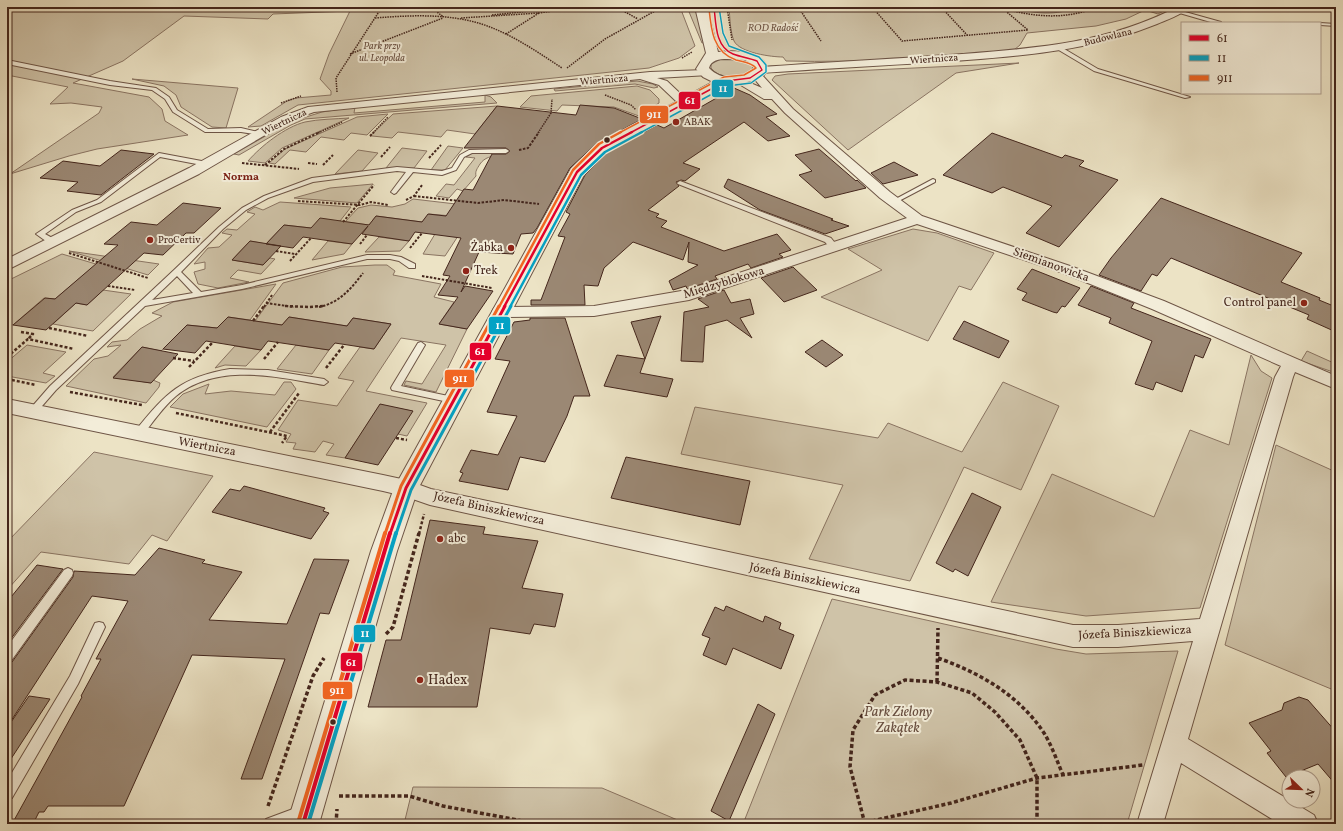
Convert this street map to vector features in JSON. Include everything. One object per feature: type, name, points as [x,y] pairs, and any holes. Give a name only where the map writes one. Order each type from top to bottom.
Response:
[{"type":"street","points":[[701,7],[712,51],[707,68]]},
{"type":"street","points":[[306,817],[384,551],[418,492],[453,400],[577,172],[602,148],[678,105],[759,69],[750,58],[722,45],[714,7]]},
{"type":"street","name":"Budowlana","points":[[1027,52],[1059,48],[1127,34],[1146,27],[1181,9]]},
{"type":"street","points":[[678,105],[707,68],[732,49]]},
{"type":"street","name":"Wiertnicza","points":[[759,69],[914,61],[1027,52]]},
{"type":"street","points":[[707,68],[733,81]]},
{"type":"street","name":"Wiertnicza","points":[[7,265],[207,164],[284,119],[312,109],[645,76],[707,68]]},
{"type":"street","name":"Siemianowicka","points":[[759,69],[789,111]]},
{"type":"street","name":"Wiertnicza","points":[[645,76],[663,83],[678,105]]},
{"type":"street","name":"Siemianowicka","points":[[733,81],[753,87],[789,111],[893,202],[917,219],[1068,270],[1158,305],[1336,383]]},
{"type":"street","name":"Międzyblokowa","points":[[500,312],[594,311],[689,296],[835,248],[917,219]]},
{"type":"street","name":"Józefa Biniszkiewicza","points":[[1150,824],[1284,377],[1290,364]]},
{"type":"street","name":"Wiertnicza","points":[[7,406],[418,492]]},
{"type":"street","name":"Józefa Biniszkiewicza","points":[[418,492],[938,608],[1072,636],[1118,636],[1209,629]]},
{"type":"street","points":[[1172,754],[1305,824]]},
{"type":"lane","points":[[1181,9],[1217,22]]},
{"type":"lane","points":[[1321,24],[1336,25]]},
{"type":"lane","points":[[1059,48],[1096,70],[1187,97]]},
{"type":"lane","points":[[7,62],[103,82],[154,90],[167,98],[174,111],[207,131],[241,130],[260,133]]},
{"type":"lane","points":[[33,411],[53,388],[167,282],[221,228],[244,209],[266,197],[312,180],[388,170],[450,172],[454,169],[462,156],[471,151],[506,151]]},
{"type":"lane","points":[[54,242],[37,233],[74,211],[99,201],[159,155],[207,164]]},
{"type":"lane","points":[[394,192],[411,170]]},
{"type":"lane","points":[[893,202],[933,180]]},
{"type":"lane","points":[[680,183],[828,240],[835,248]]},
{"type":"lane","points":[[143,304],[242,287],[367,257],[395,258],[412,266]]},
{"type":"lane","points":[[177,272],[199,294]]},
{"type":"lane","points":[[421,345],[395,388],[453,400]]},
{"type":"lane","points":[[139,433],[158,409],[178,389],[195,381],[234,371],[324,382]]},
{"type":"lane","points":[[7,657],[68,573]]},
{"type":"lane","points":[[7,793],[74,680],[99,628]]},
{"type":"lane","points":[[271,824],[306,817]]},
{"type":"path","points":[[334,106],[337,92],[336,78],[350,54],[382,7]]},
{"type":"path","points":[[437,7],[438,13],[445,18]]},
{"type":"path","points":[[480,17],[537,8],[570,7]]},
{"type":"path","points":[[459,19],[539,13],[578,7]]},
{"type":"path","points":[[616,7],[638,19]]},
{"type":"path","points":[[375,18],[404,16],[445,18],[459,19],[490,26],[506,34],[563,70],[605,38],[662,7]]},
{"type":"path","points":[[727,7],[732,49]]},
{"type":"path","points":[[798,7],[821,41]]},
{"type":"path","points":[[872,7],[902,41],[1028,30],[1001,8]]},
{"type":"path","points":[[940,7],[968,36]]},
{"type":"path","points":[[1001,8],[1027,15],[1063,16],[1087,12],[1097,7]]},
{"type":"path","points":[[537,8],[539,13]]},
{"type":"path","points":[[506,34],[539,13]]},
{"type":"path","points":[[350,54],[445,18]]},
{"type":"path","points":[[506,151],[528,148],[551,114],[553,106],[551,93]]},
{"type":"path","points":[[601,93],[631,105],[637,111]]},
{"type":"path","points":[[370,136],[392,113],[384,114]]},
{"type":"path","points":[[265,165],[284,149],[348,119]]},
{"type":"path","points":[[434,153],[440,145]]},
{"type":"path","points":[[384,154],[390,147]]},
{"type":"path","points":[[327,161],[333,155]]},
{"type":"path","points":[[237,162],[303,170],[301,178],[294,186]]},
{"type":"path","points":[[308,163],[324,165]]},
{"type":"path","points":[[343,222],[388,170]]},
{"type":"path","points":[[404,201],[414,196],[431,172]]},
{"type":"path","points":[[414,196],[478,203],[504,200],[543,204]]},
{"type":"path","points":[[266,197],[357,205],[371,202],[394,204]]},
{"type":"path","points":[[414,242],[422,233]]},
{"type":"path","points":[[358,246],[367,235]]},
{"type":"path","points":[[300,249],[311,238]]},
{"type":"path","points":[[276,251],[296,254]]},
{"type":"path","points":[[68,252],[149,278],[167,282]]},
{"type":"path","points":[[412,266],[418,275],[499,289]]},
{"type":"path","points":[[266,303],[307,308],[322,307],[339,300],[353,288],[366,268]]},
{"type":"path","points":[[253,321],[288,276]]},
{"type":"path","points":[[108,286],[122,288]]},
{"type":"path","points":[[49,328],[106,339]]},
{"type":"path","points":[[7,358],[33,334],[21,332]]},
{"type":"path","points":[[28,340],[92,352]]},
{"type":"path","points":[[203,352],[212,342]]},
{"type":"path","points":[[266,356],[278,342]]},
{"type":"path","points":[[334,357],[344,345]]},
{"type":"path","points":[[173,358],[194,361]]},
{"type":"path","points":[[7,379],[287,436],[281,445]]},
{"type":"path","points":[[270,432],[309,380]]},
{"type":"path","points":[[396,438],[410,440],[406,446]]},
{"type":"path","points":[[381,639],[393,627],[418,492]]},
{"type":"path","points":[[937,682],[938,608]]},
{"type":"path","points":[[268,810],[268,802],[313,676],[327,652]]},
{"type":"path","points":[[938,658],[981,675],[1004,690],[1024,708],[1044,733],[1063,775]]},
{"type":"path","points":[[1034,824],[1037,818],[1037,778],[1020,740],[995,712],[972,693],[937,682],[906,680],[875,695],[853,730],[850,767],[863,824],[951,803],[1037,778],[1063,775],[1172,754]]},
{"type":"path","points":[[336,824],[337,796],[339,788]]},
{"type":"path","points":[[337,796],[409,796],[443,806],[539,824]]},
{"type":"green space","name":"Park przy ul. Leopolda","points":[[7,7],[680,7],[695,46],[679,58],[649,68],[298,105],[261,126],[248,127],[287,101],[296,98],[331,95],[331,91],[320,79],[329,54],[350,11],[273,14],[268,19],[184,16],[123,61],[73,83],[149,97],[162,109],[165,121],[188,135],[97,149],[10,174],[99,113],[102,107],[71,103],[50,104],[68,87],[7,75]]},
{"type":"green space","points":[[687,7],[697,7],[706,42],[702,43]]},
{"type":"green space","name":"ROD Radość","points":[[729,7],[1171,7],[1158,14],[1145,10],[1126,19],[1096,26],[1027,33],[1020,45],[1014,50],[900,59],[786,61],[783,57],[757,54],[737,45],[734,41],[730,24]]},
{"type":"green space","points":[[737,58],[744,60],[753,66],[752,70],[743,75],[731,77],[720,75],[711,68],[711,64],[721,59]]},
{"type":"green space","points":[[1019,63],[956,73],[848,150],[772,80],[775,76],[788,74]]},
{"type":"green space","points":[[132,79],[238,88],[226,128],[212,127],[181,107],[176,95],[164,86]]},
{"type":"green space","points":[[637,81],[653,84],[658,87],[654,88],[635,84],[555,91],[554,89]]},
{"type":"green space","points":[[637,86],[650,90],[659,99],[659,103],[639,116],[614,107],[562,105],[557,111],[520,107],[531,96]]},
{"type":"green space","points":[[485,95],[491,97],[497,103],[305,119],[291,125],[239,155],[234,154],[290,122],[322,112],[355,107],[354,113],[485,102]]},
{"type":"green space","points":[[497,106],[475,134],[447,130],[441,137],[398,132],[392,138],[370,136],[393,114]]},
{"type":"green space","points":[[388,114],[367,135],[351,133],[344,140],[321,137],[306,152],[290,150],[275,164],[269,163],[285,149],[357,117]]},
{"type":"green space","points":[[349,118],[282,148],[265,163],[248,161],[274,138],[297,124],[316,120]]},
{"type":"green space","points":[[448,146],[463,148],[445,170],[431,170]]},
{"type":"green space","points":[[402,148],[427,151],[414,168],[386,168]]},
{"type":"green space","points":[[358,150],[378,153],[362,171],[335,174]]},
{"type":"green space","points":[[472,153],[519,154],[522,158],[499,156],[488,157],[480,164],[476,171],[476,176],[463,191],[457,189],[449,198],[436,196],[446,184],[454,185],[475,158],[466,157]]},
{"type":"green space","points":[[373,184],[357,203],[294,198],[330,188]]},
{"type":"green space","points":[[413,199],[473,206],[464,217],[429,214],[422,222],[376,216],[369,225],[345,222],[358,208],[371,205],[392,207],[405,204]]},
{"type":"green space","points":[[280,202],[351,207],[340,221],[311,228],[284,225],[266,244],[250,241],[232,260],[263,265],[270,258],[275,259],[261,274],[238,270],[230,278],[249,282],[218,288],[198,284],[194,272],[205,269],[205,262],[194,264],[208,248],[219,247],[232,235],[222,233],[227,229],[237,230],[255,214],[247,212],[255,207],[263,210]]},
{"type":"green space","points":[[913,229],[937,233],[994,253],[971,290],[959,286],[928,341],[821,297],[882,270],[848,249]]},
{"type":"green space","points":[[460,233],[445,256],[423,254],[435,234]]},
{"type":"green space","points":[[379,237],[409,241],[400,251],[365,252]]},
{"type":"green space","points":[[328,241],[352,244],[344,254],[312,260]]},
{"type":"green space","points":[[69,251],[159,264],[148,275]]},
{"type":"green space","points":[[62,254],[123,272],[92,268],[55,299],[44,298],[13,325],[7,324],[7,281]]},
{"type":"green space","points":[[387,265],[395,271],[393,275],[441,284],[434,297],[454,302],[439,324],[467,329],[436,392],[404,385],[406,381],[422,384],[446,345],[401,338],[366,391],[427,403],[407,436],[398,434],[412,411],[380,405],[345,458],[326,455],[334,444],[323,441],[315,452],[293,449],[296,443],[286,442],[291,434],[278,430],[298,400],[337,406],[354,381],[338,378],[360,347],[374,349],[391,324],[353,318],[347,326],[289,317],[282,325],[255,321],[283,283],[342,267]]},
{"type":"green space","points":[[276,284],[250,320],[228,317],[217,328],[187,325],[161,351],[142,347],[113,377],[151,383],[153,380],[160,383],[159,387],[146,403],[66,386],[94,359],[108,356],[121,345],[107,347],[112,342],[127,340],[140,329],[162,316],[152,313],[173,302]]},
{"type":"green space","points":[[103,290],[131,294],[93,331],[53,324],[76,303],[87,305]]},
{"type":"green space","points":[[27,345],[66,352],[43,373],[55,376],[46,383],[7,376],[7,362]]},
{"type":"green space","points":[[296,345],[329,350],[312,374],[277,369]]},
{"type":"green space","points":[[235,346],[261,350],[246,366],[225,365],[215,368]]},
{"type":"green space","points":[[1307,351],[1336,364],[1336,373],[1301,361]]},
{"type":"green space","points":[[1251,355],[1261,371],[1272,378],[1200,608],[1086,616],[991,602],[1052,474],[1154,517],[1190,430],[1229,445]]},
{"type":"green space","points":[[284,382],[291,382],[296,389],[267,427],[170,407],[183,394],[209,384],[205,394],[231,391],[275,395]]},
{"type":"green space","points":[[1003,382],[1059,406],[1021,490],[964,467],[910,581],[809,559],[843,485],[681,454],[695,407],[878,438],[888,423],[962,452]]},
{"type":"green space","points":[[1276,445],[1336,472],[1336,691],[1225,645]]},
{"type":"green space","points":[[94,452],[213,476],[167,541],[152,535],[129,564],[41,552],[7,590],[7,542]]},
{"type":"green space","name":"Park Zielony Zakątek","points":[[832,599],[1056,649],[1086,654],[1178,651],[1127,824],[743,824]]},
{"type":"green space","points":[[413,787],[602,788],[687,824],[404,824]]},
{"type":"shaded area","points":[[1013,7],[1077,7],[1061,12],[1045,13]]},
{"type":"building","points":[[734,88],[750,95],[777,114],[766,117],[790,136],[768,141],[744,122],[683,163],[700,169],[685,181],[681,180],[676,182],[679,186],[648,210],[659,214],[656,217],[667,221],[661,227],[724,251],[777,234],[791,250],[779,254],[783,257],[751,268],[748,264],[715,276],[717,279],[687,289],[686,286],[673,290],[669,281],[698,265],[688,262],[689,242],[683,260],[633,242],[604,268],[598,286],[584,285],[585,305],[531,305],[531,300],[541,300],[565,237],[558,236],[570,214],[566,212],[585,175],[608,152],[657,125],[664,128]]},
{"type":"building","points":[[580,105],[614,108],[642,119],[596,144],[570,168],[537,228],[533,233],[521,234],[513,254],[479,252],[461,292],[465,286],[493,291],[467,329],[439,324],[458,297],[438,295],[450,276],[443,275],[461,238],[415,232],[409,241],[362,234],[368,226],[352,244],[303,237],[293,248],[266,244],[284,225],[311,228],[320,218],[369,225],[376,216],[422,222],[428,214],[446,216],[464,189],[473,190],[492,154],[506,154],[510,151],[506,148],[464,148],[497,106],[576,115]]},
{"type":"building","points":[[992,133],[1062,158],[1065,155],[1084,161],[1079,166],[1118,180],[1059,247],[1026,233],[1052,206],[1003,187],[992,193],[943,175]]},
{"type":"building","points":[[819,149],[866,188],[825,198],[799,175],[812,171],[795,155]]},
{"type":"building","points":[[121,150],[154,154],[101,195],[67,191],[78,182],[40,178],[63,161],[100,166]]},
{"type":"building","points":[[894,162],[918,175],[883,184],[871,173]]},
{"type":"building","points":[[728,179],[849,226],[825,234],[760,210],[724,187]]},
{"type":"building","points":[[1161,198],[1302,253],[1281,282],[1320,298],[1319,300],[1336,307],[1336,332],[1307,319],[1309,315],[1171,258],[1157,276],[1152,274],[1141,291],[1099,275],[1111,258]]},
{"type":"building","points":[[183,203],[221,208],[194,233],[186,233],[163,255],[144,253],[87,305],[76,303],[46,330],[13,325],[45,298],[55,299],[118,245],[104,244],[131,222],[157,225]]},
{"type":"building","points":[[250,241],[281,246],[263,265],[232,260]]},
{"type":"building","points":[[793,267],[817,290],[784,302],[761,278]]},
{"type":"building","points":[[1032,269],[1080,288],[1065,307],[1062,306],[1057,313],[1022,300],[1027,293],[1017,289]]},
{"type":"building","points":[[1091,286],[1134,303],[1131,308],[1211,339],[1203,358],[1195,355],[1182,392],[1156,382],[1153,390],[1135,384],[1152,341],[1109,323],[1111,318],[1078,305]]},
{"type":"building","points":[[724,290],[731,303],[750,299],[754,314],[740,318],[752,338],[727,320],[705,326],[703,362],[681,361],[684,312],[709,307],[698,299]]},
{"type":"building","points":[[661,316],[645,359],[631,322]]},
{"type":"building","points":[[228,317],[282,325],[289,317],[347,326],[353,318],[391,324],[374,349],[335,343],[329,350],[268,341],[261,350],[206,341],[195,353],[163,349],[187,325],[217,328]]},
{"type":"building","points":[[530,318],[565,318],[590,396],[574,396],[567,416],[545,462],[520,457],[508,490],[459,481],[463,473],[460,472],[471,450],[498,455],[517,416],[487,412],[510,361],[495,359],[514,322],[530,320]]},
{"type":"building","points":[[964,321],[1009,341],[999,358],[953,339]]},
{"type":"building","points":[[822,340],[843,355],[826,367],[805,352]]},
{"type":"building","points":[[142,347],[178,354],[151,383],[113,378]]},
{"type":"building","points":[[617,355],[645,359],[640,373],[673,379],[667,397],[604,386]]},
{"type":"building","points":[[380,404],[413,411],[378,465],[345,458]]},
{"type":"building","points":[[626,457],[750,481],[740,525],[611,498]]},
{"type":"building","points":[[244,486],[325,508],[323,511],[329,513],[311,539],[212,512],[230,489],[240,491]]},
{"type":"building","points":[[972,493],[1001,507],[968,576],[955,569],[953,572],[936,563]]},
{"type":"building","points":[[430,520],[485,527],[483,534],[538,541],[522,588],[563,594],[555,627],[534,624],[530,634],[490,628],[477,707],[368,707],[386,640],[401,640]]},
{"type":"building","points":[[159,548],[205,560],[202,563],[242,572],[209,620],[287,624],[314,559],[349,560],[329,614],[320,613],[262,779],[241,779],[285,659],[192,655],[124,806],[48,806],[44,812],[39,812],[33,824],[12,824],[82,697],[81,696],[101,659],[96,659],[128,601],[92,596],[7,727],[7,664],[12,662],[73,577],[74,571],[135,575]]},
{"type":"building","points":[[37,565],[63,569],[7,644],[7,602]]},
{"type":"building","points":[[726,606],[763,622],[765,616],[781,623],[779,629],[794,635],[781,669],[733,648],[726,665],[703,655],[710,638],[702,635],[715,607],[724,611]]},
{"type":"building","points":[[29,696],[50,699],[7,765],[7,728]]},
{"type":"building","points":[[1299,697],[1308,700],[1336,732],[1336,785],[1318,764],[1306,769],[1281,769],[1281,771],[1267,753],[1271,751],[1249,723],[1282,710],[1284,703]]},
{"type":"building","points":[[758,704],[775,714],[729,821],[711,811]]},
{"type":"transit line","name":"61","points":[[303,824],[384,551],[406,488],[577,172],[602,148],[726,81],[750,78],[762,70],[757,61],[730,53],[721,44],[717,32],[714,7]]},
{"type":"transit line","name":"11","points":[[308,824],[389,553],[411,490],[581,175],[605,152],[727,86],[751,83],[766,72],[764,60],[754,54],[734,49],[729,46],[723,33],[719,7]]},
{"type":"transit line","name":"911","points":[[298,823],[379,550],[401,486],[573,170],[599,144],[724,77],[744,75],[756,68],[749,63],[730,58],[718,47],[712,33],[709,8]]},
{"type":"place","name":"ABAK","points":[[676,122]]},
{"type":"place","name":"ProCertiv","points":[[150,240]]},
{"type":"place","name":"Żabka","points":[[511,248]]},
{"type":"place","name":"Trek","points":[[466,271]]},
{"type":"place","name":"Control panel","points":[[1304,303]]},
{"type":"place","name":"abc","points":[[440,539]]},
{"type":"place","name":"Hadex","points":[[420,680]]},
{"type":"district","name":"Norma","points":[[241,177]]}]
